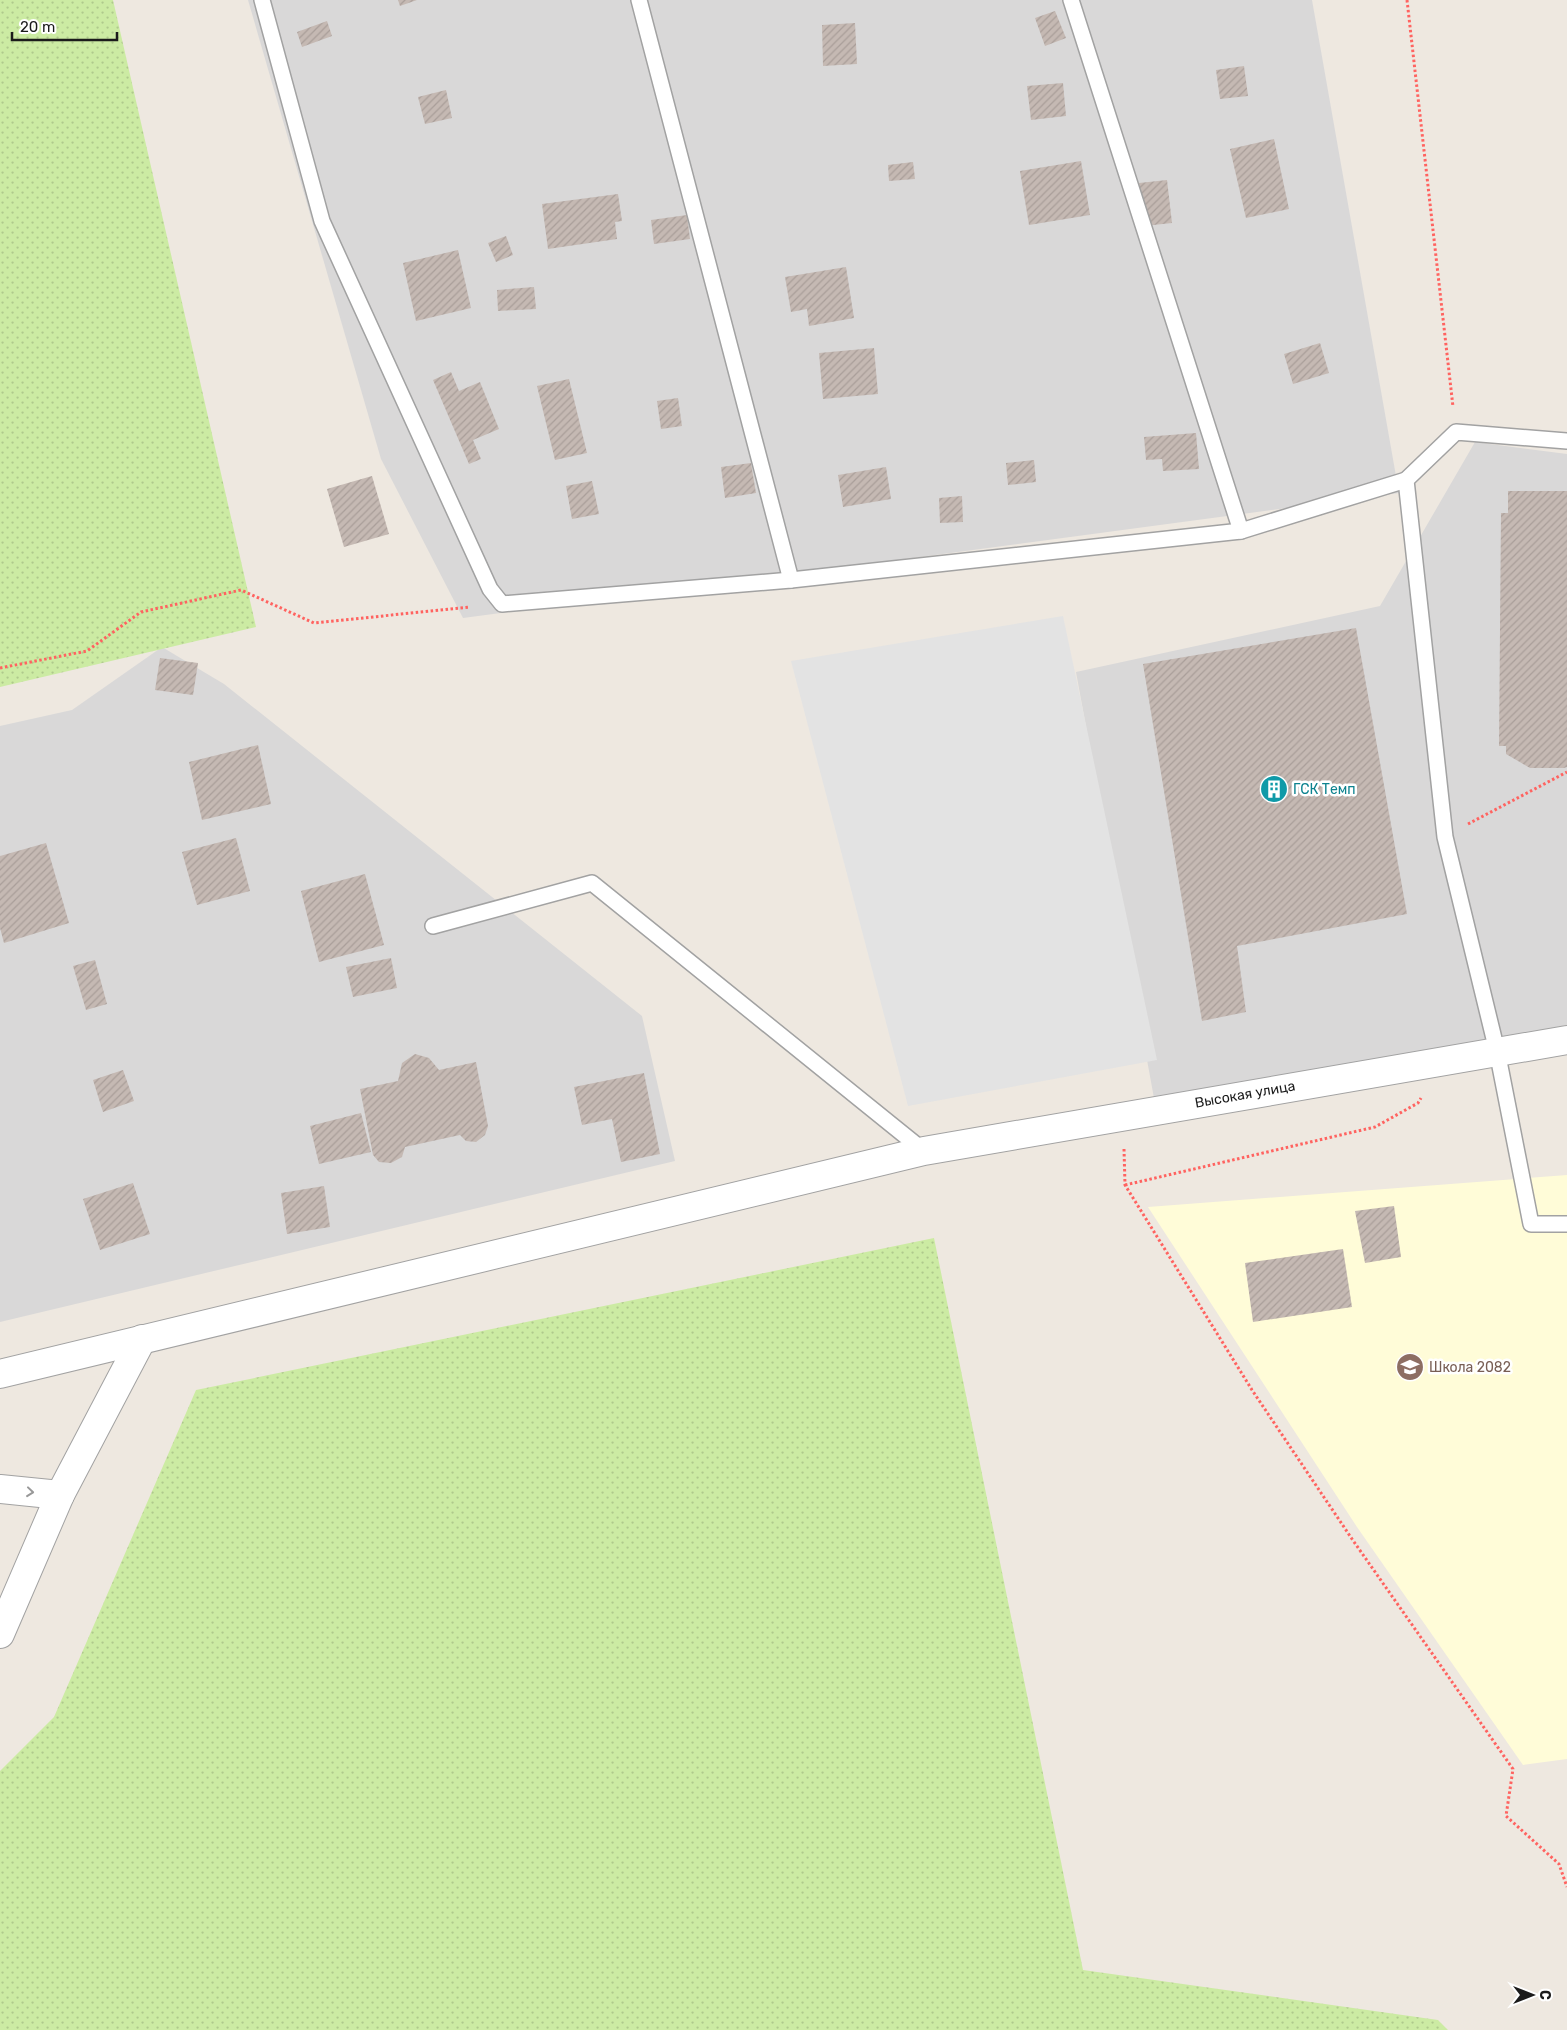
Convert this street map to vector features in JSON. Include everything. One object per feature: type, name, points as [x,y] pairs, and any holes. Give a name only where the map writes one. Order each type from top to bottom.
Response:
[{"type":"street","name":"Высокая улица","points":[[0,1374],[924,1150],[1567,1040]]},
{"type":"street","points":[[0,1634],[60,1495],[142,1339]]},
{"type":"street","points":[[0,1489],[60,1495]]},
{"type":"lane","points":[[262,0],[322,221],[490,590],[502,604],[791,580],[1241,531],[1406,480],[1456,432],[1567,441]]},
{"type":"lane","points":[[639,0],[791,580]]},
{"type":"lane","points":[[1071,0],[1241,531]]},
{"type":"lane","points":[[1406,480],[1445,837],[1497,1052],[1531,1224],[1567,1224]]},
{"type":"lane","points":[[433,926],[592,883],[924,1150]]},
{"type":"path","points":[[1408,0],[1456,432]]},
{"type":"path","points":[[0,668],[87,651],[141,612],[241,590],[314,623],[502,604]]},
{"type":"path","points":[[1445,837],[1567,772]]},
{"type":"path","points":[[1125,1185],[1375,1127],[1418,1104],[1444,1060]]},
{"type":"path","points":[[1123,1115],[1125,1185],[1252,1390],[1352,1539],[1513,1768],[1506,1816],[1559,1864],[1567,1887]]},
{"type":"shaded area","points":[[248,0],[1312,0],[1399,493],[463,618],[381,459]]},
{"type":"shaded area","points":[[1475,442],[1567,454],[1567,1025],[1156,1109],[1076,672],[1380,606]]},
{"type":"shaded area","points":[[1063,616],[1157,1060],[908,1106],[791,661]]},
{"type":"shaded area","points":[[162,647],[224,684],[642,1016],[675,1161],[0,1322],[0,726],[72,710]]},
{"type":"shaded area","name":"Школа 2082","points":[[1567,1175],[1567,1759],[1523,1765],[1357,1527],[1148,1207]]},
{"type":"green space","points":[[0,0],[113,0],[256,627],[0,687]]},
{"type":"green space","points":[[934,1238],[1083,1970],[1438,2020],[1448,2030],[0,2030],[0,1771],[54,1717],[196,1390]]},
{"type":"building","points":[[398,0],[417,0],[400,6]]},
{"type":"building","points":[[1055,11],[1066,38],[1045,46],[1035,18]]},
{"type":"building","points":[[327,21],[332,36],[302,47],[297,32]]},
{"type":"building","points":[[855,23],[857,64],[823,66],[822,25]]},
{"type":"building","points":[[1244,66],[1248,96],[1220,99],[1216,70]]},
{"type":"building","points":[[1063,83],[1066,116],[1031,120],[1027,86]]},
{"type":"building","points":[[446,90],[452,118],[425,124],[418,97]]},
{"type":"building","points":[[1274,139],[1289,209],[1246,218],[1230,149]]},
{"type":"building","points":[[1081,161],[1090,215],[1029,225],[1020,171]]},
{"type":"building","points":[[913,162],[915,179],[889,181],[888,165]]},
{"type":"building","points":[[1167,180],[1172,223],[1144,226],[1139,183]]},
{"type":"building","points":[[618,194],[622,221],[615,222],[617,239],[548,249],[542,204]]},
{"type":"building","points":[[687,215],[690,239],[654,244],[651,220]]},
{"type":"building","points":[[506,236],[513,255],[496,262],[488,243]]},
{"type":"building","points":[[458,250],[471,308],[416,321],[403,263]]},
{"type":"building","points":[[846,267],[854,318],[809,326],[807,309],[791,312],[785,277]]},
{"type":"building","points":[[534,287],[536,309],[498,311],[497,290]]},
{"type":"building","points":[[1320,343],[1329,373],[1293,384],[1284,354]]},
{"type":"building","points":[[874,348],[878,394],[823,399],[819,353]]},
{"type":"building","points":[[451,372],[459,391],[480,382],[499,429],[473,440],[481,459],[469,464],[433,380]]},
{"type":"building","points":[[569,379],[587,453],[555,460],[537,386]]},
{"type":"building","points":[[678,398],[682,426],[661,429],[657,401]]},
{"type":"building","points":[[1196,433],[1199,469],[1163,471],[1162,459],[1146,460],[1144,437]]},
{"type":"building","points":[[1034,460],[1036,482],[1008,485],[1006,463]]},
{"type":"building","points":[[751,463],[756,493],[725,498],[721,467]]},
{"type":"building","points":[[886,467],[891,499],[843,507],[838,475]]},
{"type":"building","points":[[372,476],[389,534],[344,547],[327,489]]},
{"type":"building","points":[[592,481],[599,514],[572,519],[566,486]]},
{"type":"building","points":[[1508,491],[1567,491],[1567,767],[1564,768],[1530,768],[1506,754],[1506,746],[1499,746],[1501,513],[1508,513]]},
{"type":"building","points":[[962,496],[963,522],[940,523],[939,498]]},
{"type":"building","name":"ГСК Темп","points":[[1356,628],[1407,914],[1237,946],[1246,1012],[1202,1021],[1143,664]]},
{"type":"building","points":[[160,658],[198,663],[193,695],[155,690]]},
{"type":"building","points":[[258,745],[271,804],[202,820],[189,762]]},
{"type":"building","points":[[236,838],[250,891],[197,905],[182,852]]},
{"type":"building","points":[[46,843],[69,923],[4,943],[0,928],[0,856]]},
{"type":"building","points":[[365,874],[384,945],[319,962],[301,891]]},
{"type":"building","points":[[391,958],[397,988],[353,997],[346,967]]},
{"type":"building","points":[[95,960],[107,1004],[86,1010],[73,966]]},
{"type":"building","points":[[415,1054],[429,1058],[439,1070],[476,1062],[488,1126],[485,1135],[476,1142],[466,1141],[460,1135],[405,1147],[402,1157],[391,1163],[379,1162],[373,1155],[360,1089],[398,1081],[402,1063]]},
{"type":"building","points":[[123,1070],[134,1101],[103,1112],[93,1080]]},
{"type":"building","points":[[644,1073],[660,1154],[621,1162],[612,1119],[582,1125],[574,1087]]},
{"type":"building","points":[[361,1113],[371,1152],[319,1164],[310,1126]]},
{"type":"building","points":[[133,1183],[150,1234],[100,1250],[83,1199]]},
{"type":"building","points":[[324,1186],[330,1227],[287,1234],[281,1193]]},
{"type":"building","points":[[1394,1206],[1401,1257],[1365,1263],[1355,1211]]},
{"type":"building","points":[[1343,1249],[1352,1307],[1253,1322],[1245,1263]]},
{"type":"place","name":"ГСК Темп","points":[[1274,789]]},
{"type":"place","name":"Школа 2082","points":[[1410,1367]]}]
